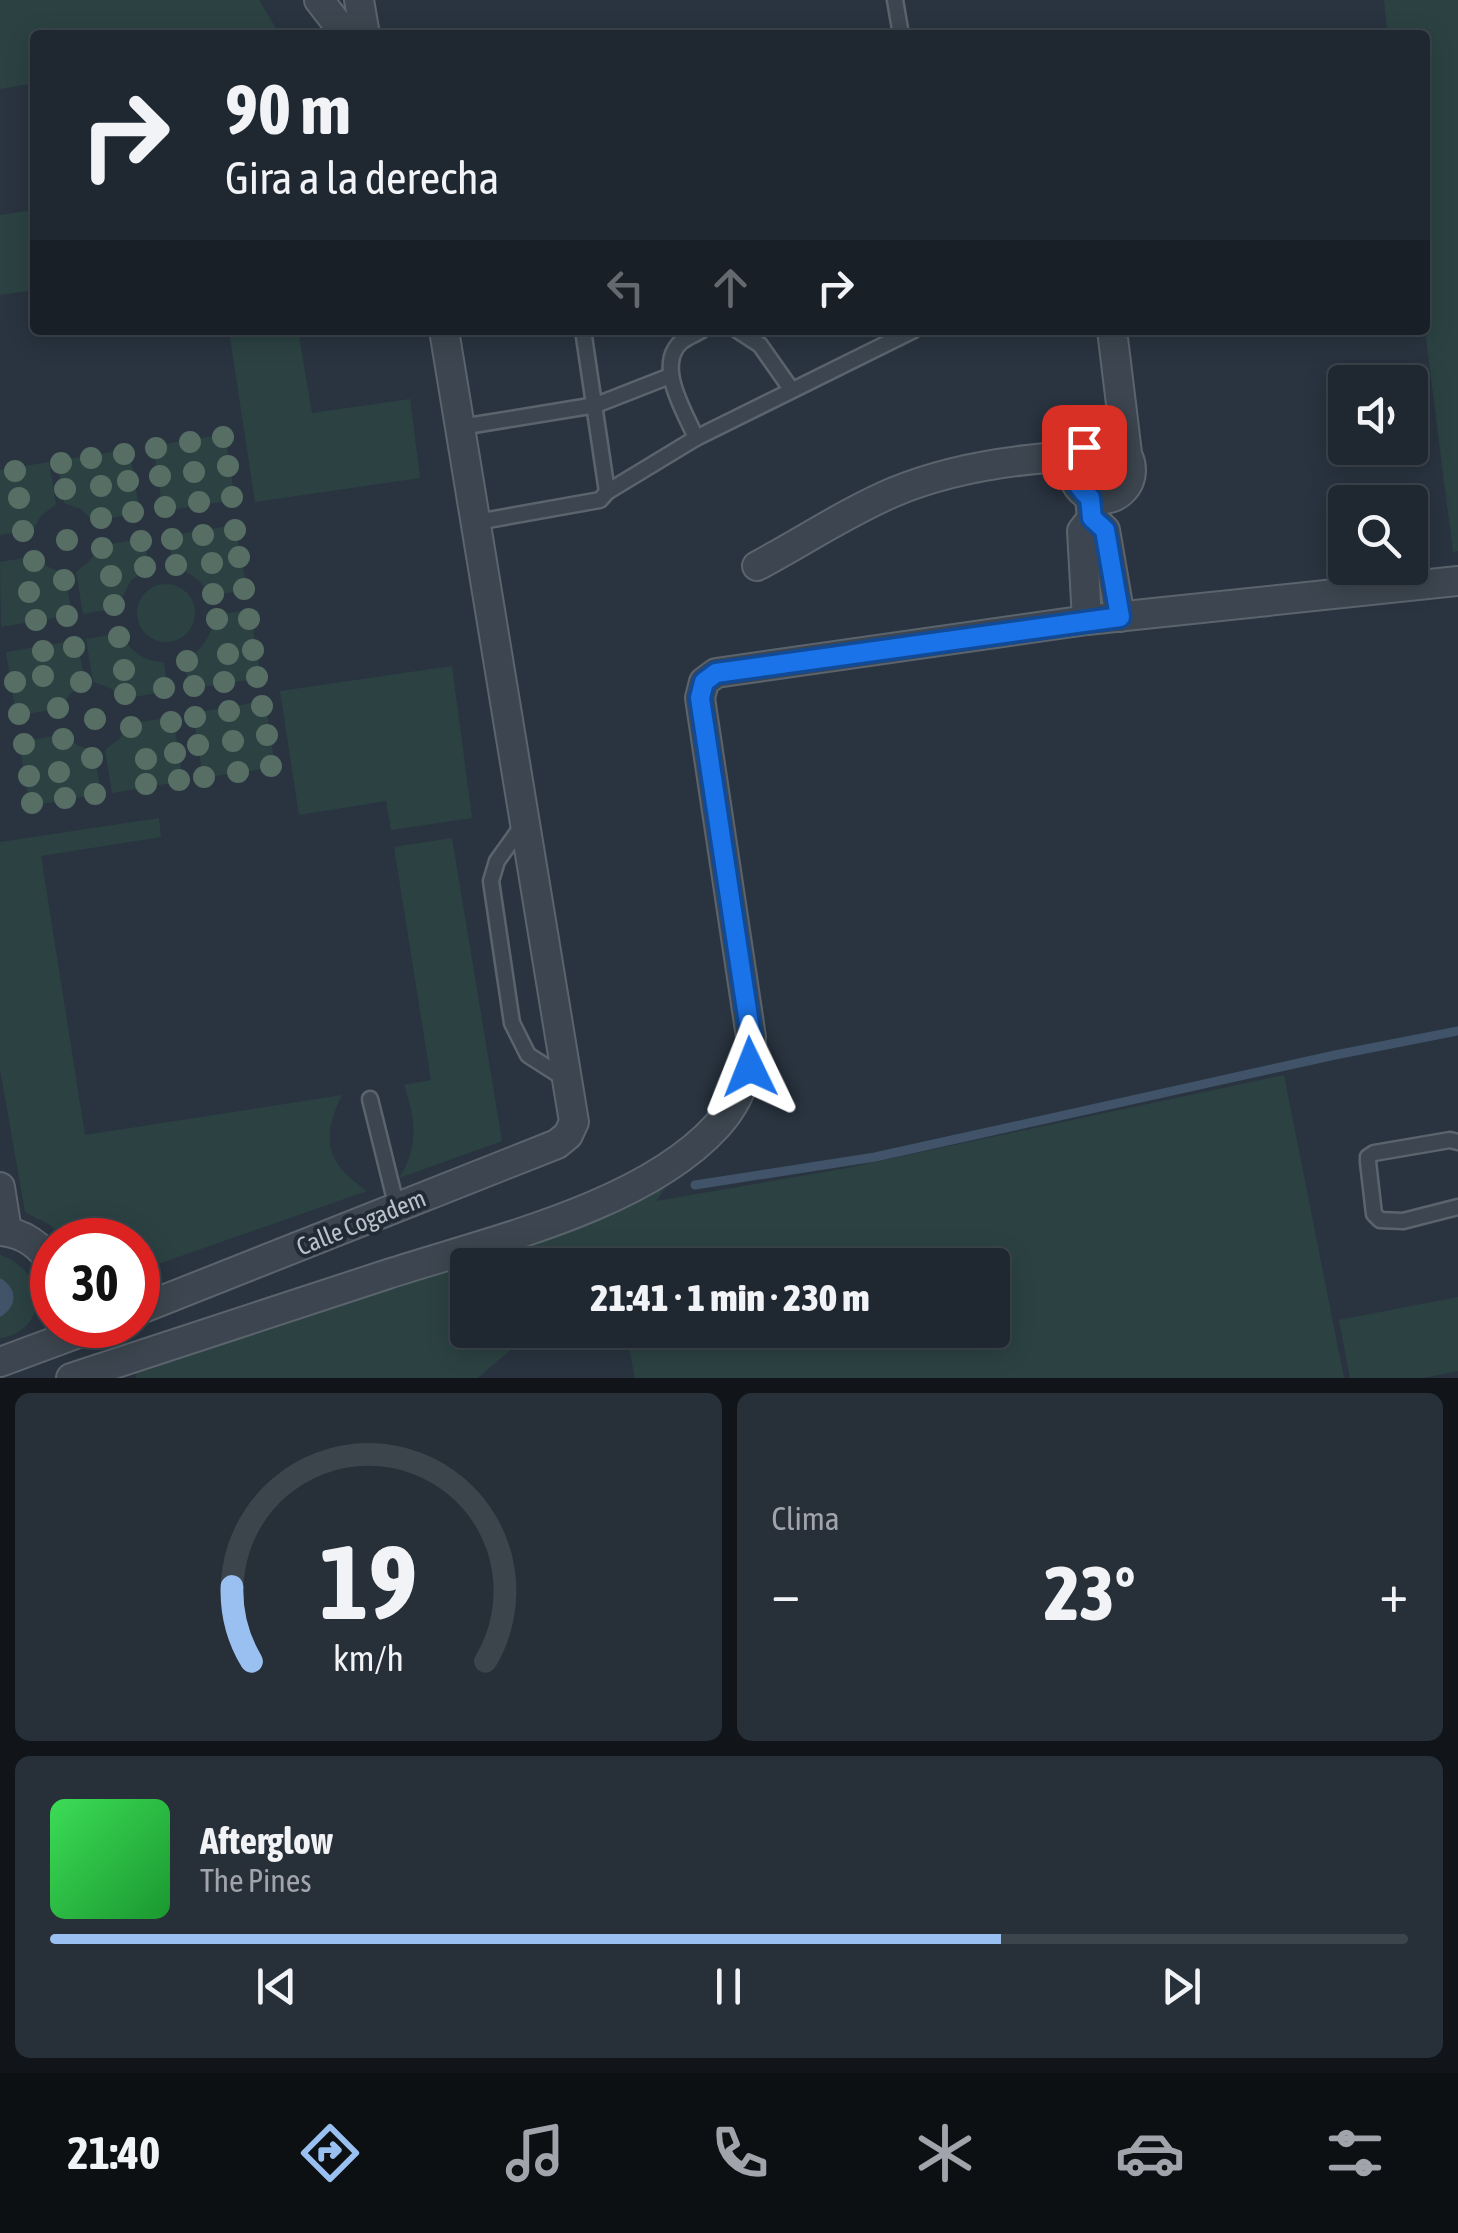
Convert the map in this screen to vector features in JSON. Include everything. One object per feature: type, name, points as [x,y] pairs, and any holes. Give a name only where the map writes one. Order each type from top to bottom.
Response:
[{"type":"street","points":[[319,0],[342,30]]},
{"type":"street","points":[[359,0],[364,30]]},
{"type":"street","points":[[445,335],[567,1080]]},
{"type":"street","points":[[1087,620],[1082,531],[1091,508],[1120,495],[1130,482],[1132,467],[1113,335]]},
{"type":"street","points":[[757,566],[891,493],[920,483],[1032,459],[1076,456],[1094,442],[1106,441],[1127,453]]},
{"type":"street","points":[[1076,456],[1072,472],[1078,488],[1105,530],[1120,617]]},
{"type":"street","points":[[72,1378],[588,1208],[678,1159],[718,1126],[750,1067],[751,1037],[700,698],[704,682],[716,673],[1087,620],[1458,582]]},
{"type":"street","name":"Calle Cogadem","points":[[160,1301],[557,1144],[568,1135],[574,1122],[567,1080]]},
{"type":"street","points":[[0,1187],[4,1231],[30,1241]]},
{"type":"street","points":[[0,1362],[30,1347]]},
{"type":"lane","points":[[895,0],[900,30]]},
{"type":"lane","points":[[585,335],[607,492]]},
{"type":"lane","points":[[693,335],[680,342],[671,357],[670,376],[696,438]]},
{"type":"lane","points":[[744,335],[760,345],[792,389]]},
{"type":"lane","points":[[478,522],[600,500],[696,438],[904,335]]},
{"type":"lane","points":[[461,427],[596,405],[670,376]]},
{"type":"lane","points":[[526,820],[496,862],[491,881],[512,1023],[528,1055],[567,1080]]},
{"type":"lane","points":[[370,1099],[397,1208]]},
{"type":"lane","points":[[1458,1142],[1450,1140],[1368,1157],[1374,1214],[1380,1220],[1403,1221],[1458,1206]]},
{"type":"green space","points":[[0,0],[259,0],[277,30],[30,30],[30,84],[0,89]]},
{"type":"green space","points":[[1384,0],[1458,0],[1458,551],[1453,552],[1426,335],[1430,335],[1430,30],[1387,30]]},
{"type":"green space","points":[[30,211],[30,291],[0,295],[0,215]]},
{"type":"green space","points":[[299,335],[312,413],[410,399],[420,478],[255,502],[230,337]]},
{"type":"green space","points":[[225,434],[235,500],[163,511],[153,446]]},
{"type":"green space","points":[[129,449],[140,513],[94,521],[81,509],[64,503],[57,461]]},
{"type":"green space","points":[[49,462],[56,504],[41,516],[33,530],[0,535],[0,470]]},
{"type":"green space","points":[[235,525],[247,590],[210,596],[195,577],[173,567],[168,536]]},
{"type":"green space","points":[[144,538],[149,569],[131,580],[117,608],[83,614],[76,572],[90,561],[99,546]]},
{"type":"green space","points":[[35,556],[48,567],[65,573],[72,615],[1,627],[0,562]]},
{"type":"green space","points":[[166,584],[186,593],[195,613],[186,633],[166,642],[146,633],[137,613],[146,593]]},
{"type":"green space","points":[[250,610],[261,678],[189,689],[184,659],[206,641],[215,615]]},
{"type":"green space","points":[[121,633],[138,654],[164,662],[168,691],[123,699],[110,688],[93,682],[86,639]]},
{"type":"green space","points":[[77,640],[85,682],[61,708],[16,716],[6,652]]},
{"type":"green space","points":[[452,666],[472,818],[391,830],[386,801],[299,815],[280,691]]},
{"type":"green space","points":[[265,701],[275,767],[203,778],[193,713]]},
{"type":"green space","points":[[173,717],[183,781],[112,793],[105,750],[119,739],[128,724]]},
{"type":"green space","points":[[64,734],[77,745],[94,751],[101,794],[30,806],[19,742]]},
{"type":"green space","points":[[159,818],[161,837],[41,856],[85,1135],[342,1095],[331,1125],[331,1149],[343,1171],[367,1191],[160,1263],[160,1218],[37,1218],[25,1212],[0,1069],[0,842]]},
{"type":"green space","points":[[452,838],[502,1141],[399,1178],[413,1144],[411,1110],[404,1085],[431,1080],[394,847]]},
{"type":"green space","points":[[1284,1075],[1344,1378],[635,1378],[629,1348],[1010,1348],[1010,1248],[514,1248],[666,1187],[656,1201],[842,1169]]},
{"type":"green space","points":[[0,1255],[15,1262],[30,1278],[30,1321],[17,1333],[0,1338]]},
{"type":"green space","points":[[450,1268],[450,1348],[513,1348],[478,1378],[136,1378],[134,1368]]},
{"type":"green space","points":[[1458,1297],[1458,1371],[1423,1378],[1350,1378],[1339,1320]]},
{"type":"water","points":[[0,1278],[10,1287],[14,1298],[0,1317]]},
{"type":"waterway","points":[[695,1185],[875,1157],[1458,1031]]},
{"type":"route","points":[[750,1067],[751,1037],[700,698],[704,682],[716,673],[1120,617],[1105,530],[1092,518],[1090,498],[1078,488],[1072,472],[1076,456],[1084,447]]}]
